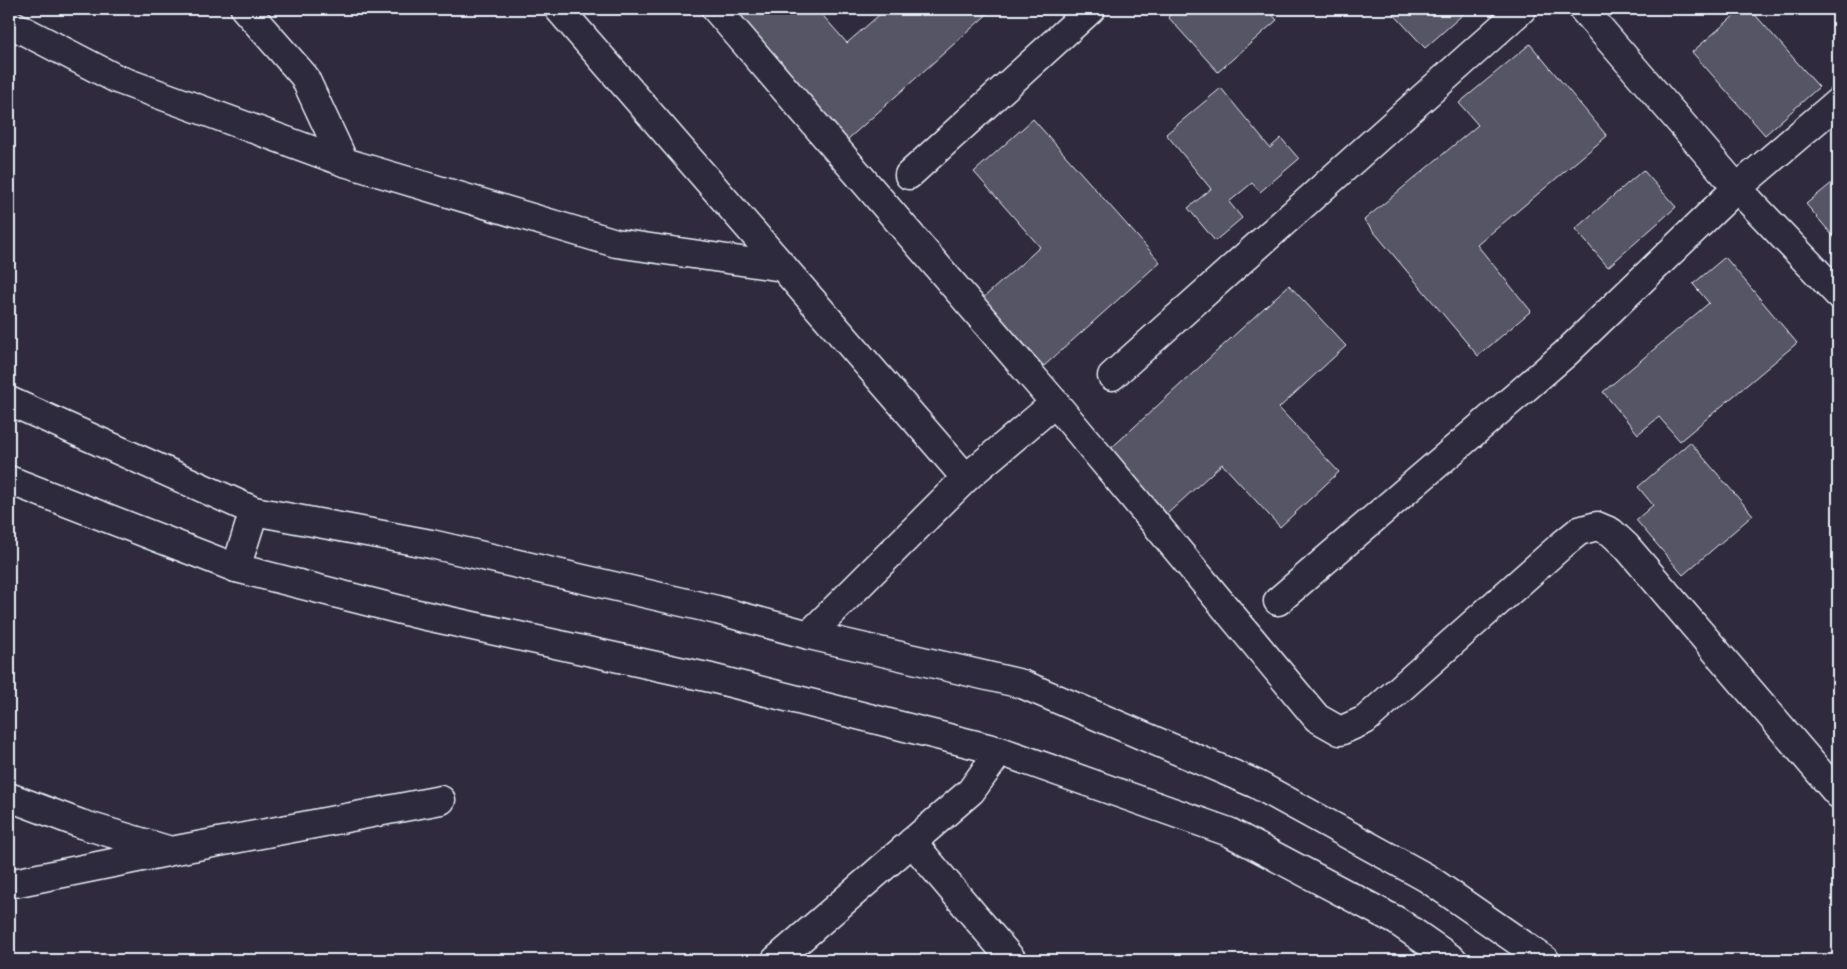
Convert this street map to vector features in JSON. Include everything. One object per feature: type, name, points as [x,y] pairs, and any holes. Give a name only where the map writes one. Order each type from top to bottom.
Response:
[{"type":"street","points":[[245,9],[304,76],[344,162]]},
{"type":"street","points":[[559,9],[966,478]]},
{"type":"street","points":[[716,9],[1055,403],[1317,718],[1340,731],[1365,720],[1579,531],[1597,526],[1611,532],[1626,546],[1838,794]]},
{"type":"street","points":[[908,175],[1091,9]]},
{"type":"street","points":[[1112,376],[1522,9]]},
{"type":"street","points":[[1583,9],[1737,188],[1838,294]]},
{"type":"street","points":[[9,22],[117,79],[344,162],[616,243],[783,267]]},
{"type":"street","points":[[1278,601],[1565,354],[1737,188],[1838,102]]},
{"type":"street","points":[[9,401],[254,511],[431,544],[717,610],[809,635],[1022,684],[1256,784],[1427,878],[1545,960]]},
{"type":"street","points":[[809,635],[966,478],[1055,403]]},
{"type":"street","points":[[9,480],[236,568],[413,613],[711,678],[1000,751],[1229,832],[1397,921],[1453,960]]},
{"type":"street","points":[[236,568],[254,511]]},
{"type":"street","points":[[776,960],[971,791],[1000,751]]},
{"type":"street","points":[[9,797],[80,824],[171,851]]},
{"type":"street","points":[[9,884],[441,800]]},
{"type":"street","points":[[912,842],[1012,960]]},
{"type":"building","points":[[744,9],[817,9],[847,43],[886,9],[993,9],[847,140],[735,16]]},
{"type":"building","points":[[1177,9],[1267,9],[1277,20],[1218,72],[1168,17]]},
{"type":"building","points":[[1389,9],[1469,9],[1425,48]]},
{"type":"building","points":[[1742,9],[1750,9],[1819,87],[1765,135],[1692,52]]},
{"type":"building","points":[[1530,44],[1607,136],[1477,245],[1531,311],[1478,356],[1364,220],[1478,125],[1459,103]]},
{"type":"building","points":[[1221,88],[1270,148],[1281,138],[1299,159],[1260,192],[1252,183],[1229,202],[1242,218],[1215,241],[1188,208],[1211,189],[1166,134]]},
{"type":"building","points":[[1033,119],[1160,262],[1044,366],[983,298],[1040,247],[974,172]]},
{"type":"building","points":[[1643,170],[1676,207],[1608,267],[1575,229]]},
{"type":"building","points":[[1838,178],[1838,242],[1806,204]]},
{"type":"building","points":[[1725,257],[1797,343],[1680,441],[1659,417],[1638,434],[1603,392],[1709,303],[1693,284]]},
{"type":"building","points":[[1289,285],[1346,346],[1279,408],[1339,472],[1280,527],[1222,464],[1167,514],[1108,451]]},
{"type":"building","points":[[1690,442],[1753,515],[1683,575],[1636,520],[1653,505],[1638,487]]}]
